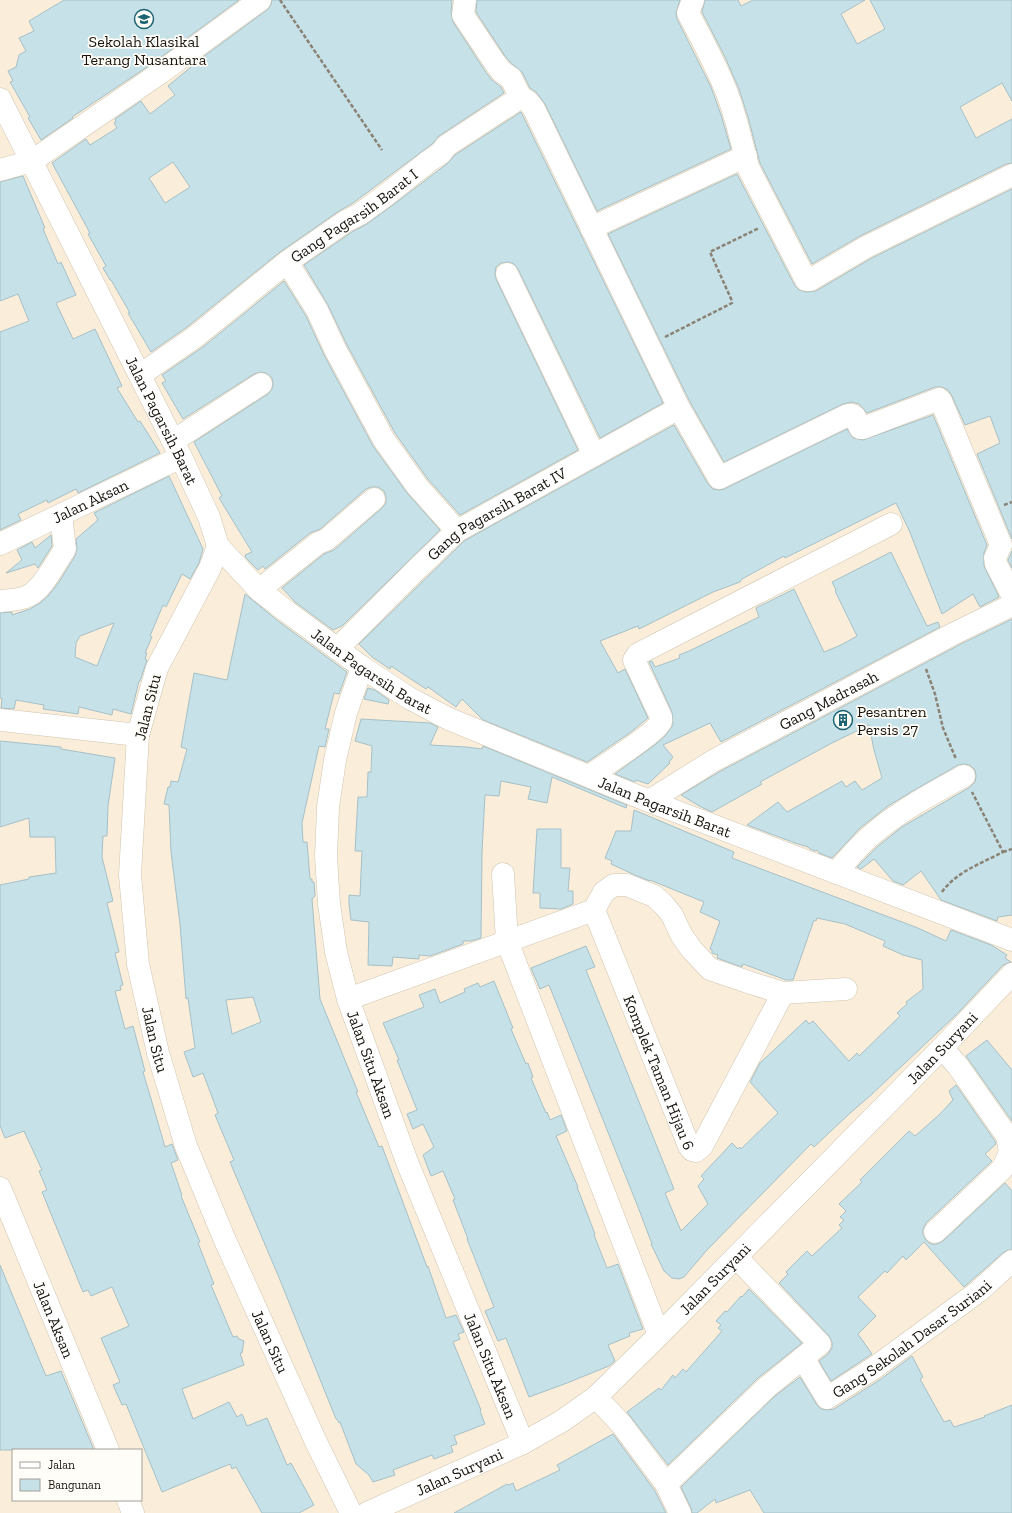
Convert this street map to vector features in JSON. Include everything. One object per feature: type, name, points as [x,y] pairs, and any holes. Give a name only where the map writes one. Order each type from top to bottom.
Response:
[{"type":"street","points":[[0,170],[32,160],[160,73],[260,0]]},
{"type":"street","points":[[465,0],[463,15],[494,63],[502,72],[511,78],[521,98],[527,100],[534,109],[679,408],[719,478],[848,415],[852,414],[860,428],[863,428],[939,399],[959,442],[1001,545],[995,558],[996,564],[1012,595]]},
{"type":"street","points":[[685,4],[709,52],[727,94],[748,167],[803,278],[806,280],[810,280],[866,248],[1012,175]]},
{"type":"street","name":"Gang Pagarsih Barat I","points":[[140,375],[195,337],[287,262],[386,195],[442,152],[446,146],[512,102],[521,98]]},
{"type":"street","name":"Jalan Pagarsih Barat","points":[[0,99],[177,449],[209,517],[218,546],[260,590],[362,667],[409,698],[449,719],[649,801],[1012,940]]},
{"type":"street","points":[[591,228],[746,156]]},
{"type":"street","points":[[287,262],[317,310],[335,349],[384,440],[417,486],[457,531]]},
{"type":"street","points":[[507,274],[594,455]]},
{"type":"street","name":"Jalan Aksan","points":[[0,544],[61,516],[177,449],[261,384]]},
{"type":"street","name":"Gang Pagarsih Barat IV","points":[[337,649],[457,531],[679,408]]},
{"type":"street","points":[[260,590],[318,543],[326,540],[374,499]]},
{"type":"street","points":[[0,602],[29,596],[39,588],[66,548],[61,516]]},
{"type":"street","points":[[589,776],[648,735],[660,724],[661,717],[634,660],[638,654],[891,524]]},
{"type":"street","name":"Jalan Situ","points":[[218,546],[210,568],[157,668],[138,735],[130,876],[138,964],[158,1053],[186,1146],[224,1238],[316,1442],[351,1513]]},
{"type":"street","name":"Gang Madrasah","points":[[649,801],[714,761],[955,633],[1012,605]]},
{"type":"street","name":"Jalan Situ Aksan","points":[[362,667],[346,712],[334,760],[328,807],[326,856],[329,904],[336,952],[348,999],[408,1162],[522,1443]]},
{"type":"street","points":[[0,720],[138,735]]},
{"type":"street","points":[[836,873],[850,856],[874,832],[907,809],[964,776]]},
{"type":"street","points":[[503,874],[507,941],[659,1335]]},
{"type":"street","points":[[348,999],[594,910],[604,892],[614,885],[627,885],[654,896],[672,915],[682,936],[692,950],[710,969],[783,993],[846,989]]},
{"type":"street","name":"Komplek Taman Hijau 6","points":[[594,910],[689,1146],[692,1150],[696,1151],[702,1146],[783,993]]},
{"type":"street","name":"Jalan Suryani","points":[[367,1513],[522,1443],[562,1421],[596,1396],[736,1257],[942,1048],[1012,974]]},
{"type":"street","points":[[935,1232],[1008,1174],[1010,1152],[1007,1136],[958,1066],[942,1048]]},
{"type":"street","name":"Jalan Aksan","points":[[0,1188],[108,1449]]},
{"type":"street","points":[[666,1484],[767,1387],[820,1344],[736,1257]]},
{"type":"street","name":"Gang Sekolah Dasar Suriani","points":[[803,1358],[827,1398],[874,1368],[979,1291],[1012,1261]]},
{"type":"street","points":[[596,1396],[622,1425],[666,1484],[680,1513]]},
{"type":"street","points":[[128,1501],[134,1513]]},
{"type":"path","points":[[280,0],[382,150]]},
{"type":"path","points":[[648,345],[732,303],[710,252],[775,221]]},
{"type":"path","points":[[1003,852],[1012,849]]},
{"type":"building","points":[[64,0],[239,0],[153,63],[72,117],[73,118],[41,140],[10,82],[13,81],[8,71],[16,67],[19,55],[26,51],[19,38],[34,31],[29,21]]},
{"type":"building","points":[[272,0],[452,0],[451,13],[453,22],[485,71],[492,80],[501,87],[504,93],[439,136],[432,144],[353,203],[280,252],[187,327],[151,352],[103,268],[106,266],[88,234],[90,233],[52,163],[86,139],[90,145],[117,128],[114,123],[116,122],[115,119],[141,101],[150,114],[175,95],[168,86],[203,57],[267,10],[271,5]],"holes":[[[173,162],[190,187],[165,203],[149,178]]]},
{"type":"building","points":[[477,0],[680,0],[676,13],[677,19],[711,87],[731,149],[597,211],[545,104],[536,92],[530,88],[522,72],[505,56],[476,12]]},
{"type":"building","points":[[705,0],[738,0],[741,6],[753,0],[865,0],[841,14],[857,44],[885,29],[870,0],[1012,0],[1012,101],[1002,83],[960,107],[976,138],[1012,119],[1012,163],[1006,164],[860,236],[812,264],[760,163],[739,89],[725,57],[702,12]]},
{"type":"building","points":[[521,112],[663,403],[600,438],[518,269],[514,264],[508,262],[501,263],[496,267],[496,279],[578,450],[460,515],[427,478],[395,433],[346,343],[328,305],[304,265],[352,232],[367,224],[448,163],[455,155]]},
{"type":"building","points":[[737,174],[795,286],[799,290],[806,292],[816,291],[872,258],[1012,189],[1012,539],[977,454],[1000,443],[990,416],[965,425],[952,396],[948,390],[942,387],[935,387],[867,413],[859,404],[852,402],[843,404],[724,462],[690,402],[608,234]]},
{"type":"building","points":[[23,176],[45,228],[43,229],[58,264],[61,262],[76,295],[56,303],[73,339],[95,329],[122,386],[117,388],[138,422],[140,421],[160,453],[78,493],[76,489],[48,503],[47,500],[18,514],[21,520],[0,530],[0,332],[29,321],[18,294],[0,301],[0,182]]},
{"type":"building","points":[[284,281],[306,316],[324,355],[373,446],[407,493],[440,530],[342,626],[333,630],[295,602],[282,588],[324,554],[334,550],[382,508],[386,503],[384,491],[378,487],[366,489],[320,529],[310,533],[265,569],[263,566],[258,570],[246,558],[245,555],[252,552],[219,498],[222,496],[194,442],[268,394],[272,389],[272,378],[266,373],[260,372],[254,374],[183,419],[162,383],[166,381],[162,375],[203,347]]},
{"type":"building","points":[[933,415],[987,545],[984,553],[984,566],[999,597],[980,607],[973,594],[942,614],[909,530],[896,503],[785,558],[784,556],[742,579],[740,582],[713,592],[639,629],[638,626],[600,641],[618,673],[625,669],[648,718],[631,732],[587,762],[483,720],[462,699],[456,707],[428,687],[426,689],[391,666],[390,669],[372,657],[359,644],[464,541],[674,425],[708,484],[713,489],[719,490],[724,489],[847,429],[853,438],[863,440]]},
{"type":"building","points":[[169,476],[203,549],[199,563],[190,579],[182,574],[166,607],[163,605],[150,636],[152,637],[145,653],[147,653],[145,659],[147,660],[139,681],[131,714],[113,709],[112,715],[79,707],[78,714],[43,709],[44,705],[16,700],[14,709],[1,708],[0,613],[12,612],[12,615],[30,609],[48,596],[59,582],[75,556],[77,548],[76,539],[98,520],[94,513]],"holes":[[[114,623],[97,666],[75,657],[76,643],[80,636]]]},
{"type":"building","points":[[51,535],[52,546],[38,568],[35,564],[6,573],[22,560],[17,550],[32,542],[35,548]]},
{"type":"building","points":[[1012,551],[1012,568],[1008,560]]},
{"type":"building","points":[[891,552],[927,626],[938,622],[940,627],[721,742],[710,723],[663,745],[673,757],[669,762],[670,763],[648,784],[636,780],[635,782],[615,774],[656,744],[665,736],[673,725],[672,712],[649,662],[652,661],[655,667],[680,658],[679,655],[759,617],[756,608],[794,589],[824,652],[841,645],[857,636],[832,582]]},
{"type":"building","points":[[245,594],[278,621],[347,672],[339,694],[334,693],[325,729],[329,729],[325,747],[319,746],[302,823],[303,842],[307,842],[310,879],[314,882],[315,896],[312,899],[320,999],[379,1147],[382,1146],[427,1267],[428,1266],[446,1318],[456,1315],[464,1332],[458,1334],[460,1339],[453,1342],[481,1410],[480,1411],[485,1424],[454,1436],[457,1444],[451,1446],[453,1452],[434,1459],[432,1455],[393,1470],[395,1475],[373,1482],[369,1475],[356,1464],[340,1422],[339,1423],[336,1419],[280,1280],[230,1162],[234,1160],[215,1115],[218,1113],[203,1073],[193,1077],[184,1052],[195,1048],[188,998],[186,999],[180,924],[171,852],[169,805],[164,804],[171,781],[178,782],[187,749],[181,747],[194,673],[227,680]],"holes":[[[253,997],[261,1022],[232,1034],[226,1000]]]},
{"type":"building","points":[[1012,619],[1012,915],[998,917],[997,921],[941,900],[921,871],[903,885],[893,881],[874,859],[861,869],[857,867],[877,847],[902,827],[970,787],[975,782],[976,776],[975,770],[970,765],[958,765],[888,806],[860,828],[832,858],[819,853],[817,850],[815,851],[808,847],[747,825],[778,802],[787,812],[842,781],[846,787],[855,781],[862,790],[882,778],[869,725],[760,782],[762,784],[712,812],[681,795],[719,772],[961,644]]},
{"type":"building","points":[[368,688],[375,690],[389,700],[388,704],[364,699]]},
{"type":"building","points":[[361,719],[430,723],[438,727],[430,745],[482,749],[483,746],[627,805],[626,808],[552,777],[547,803],[528,799],[531,787],[501,781],[499,796],[485,795],[482,852],[481,938],[471,941],[463,941],[463,944],[430,956],[419,955],[419,959],[393,957],[392,966],[368,965],[369,922],[351,920],[349,904],[349,895],[360,896],[362,851],[355,851],[358,797],[367,797],[368,772],[371,772],[372,746],[355,741]]},
{"type":"building","points":[[0,741],[61,747],[61,749],[115,758],[108,806],[107,836],[103,836],[102,857],[113,901],[107,903],[119,952],[115,953],[123,985],[120,986],[121,990],[115,991],[125,1029],[133,1026],[145,1071],[143,1072],[165,1147],[172,1144],[178,1160],[171,1163],[182,1195],[181,1196],[200,1242],[198,1243],[214,1284],[211,1285],[233,1337],[237,1336],[239,1339],[244,1341],[242,1353],[240,1353],[244,1365],[182,1389],[193,1419],[229,1402],[237,1417],[242,1414],[247,1426],[267,1418],[287,1465],[291,1463],[314,1505],[299,1513],[262,1513],[236,1467],[232,1469],[230,1464],[162,1492],[126,1404],[122,1405],[113,1385],[120,1382],[101,1338],[129,1326],[112,1287],[91,1296],[88,1290],[83,1292],[42,1192],[47,1190],[39,1171],[42,1170],[24,1131],[5,1138],[0,1126],[0,885],[29,879],[29,877],[56,873],[55,837],[30,837],[29,818],[0,827]]},
{"type":"building","points":[[634,810],[734,852],[732,858],[918,928],[946,941],[951,930],[991,945],[1007,955],[1005,958],[1011,962],[1003,965],[956,1015],[814,1147],[811,1144],[707,1250],[684,1277],[679,1279],[672,1278],[664,1271],[651,1244],[638,1207],[549,985],[540,989],[531,968],[586,946],[595,967],[586,970],[674,1189],[665,1193],[681,1231],[708,1204],[698,1186],[704,1179],[701,1176],[732,1143],[738,1149],[740,1147],[741,1149],[778,1113],[750,1082],[760,1063],[806,1020],[809,1024],[813,1021],[849,1061],[857,1053],[859,1056],[900,1016],[897,1013],[907,1004],[906,1002],[923,989],[922,960],[903,955],[883,946],[885,941],[845,924],[817,918],[816,921],[814,920],[793,980],[786,980],[743,964],[742,967],[717,958],[718,955],[712,953],[712,950],[710,949],[720,921],[700,912],[704,902],[637,876],[611,864],[612,861],[605,858],[616,831],[631,831]]},
{"type":"building","points":[[537,829],[561,829],[561,868],[570,868],[568,891],[573,891],[573,904],[561,909],[540,908],[540,893],[533,893]]},
{"type":"building","points":[[494,981],[513,1028],[511,1029],[526,1064],[528,1063],[533,1077],[531,1078],[546,1113],[547,1112],[550,1120],[561,1115],[567,1131],[556,1136],[578,1187],[607,1268],[618,1264],[643,1329],[629,1333],[630,1336],[608,1345],[615,1361],[609,1366],[529,1397],[506,1338],[498,1341],[485,1311],[494,1307],[467,1239],[453,1200],[455,1199],[443,1171],[431,1176],[423,1155],[434,1147],[423,1124],[413,1129],[407,1114],[417,1110],[397,1060],[399,1060],[383,1023],[424,1007],[419,995],[435,989],[440,1003],[465,992],[464,989],[478,983],[480,987]]},
{"type":"building","points":[[987,1040],[1012,1070],[1012,1121],[966,1056]]},
{"type":"building","points":[[956,1085],[996,1144],[985,1154],[992,1161],[926,1223],[923,1229],[923,1235],[931,1244],[937,1244],[943,1241],[1005,1183],[1012,1191],[1012,1249],[1004,1252],[964,1287],[924,1242],[906,1260],[903,1256],[887,1273],[885,1271],[858,1297],[876,1316],[858,1334],[872,1354],[831,1381],[819,1361],[828,1354],[832,1348],[832,1342],[829,1336],[779,1283],[788,1274],[786,1272],[807,1251],[812,1256],[842,1228],[839,1225],[844,1220],[840,1217],[846,1211],[839,1204],[862,1182],[860,1180],[909,1131],[915,1136],[939,1115],[953,1100],[949,1091]]},
{"type":"building","points":[[0,1265],[46,1376],[61,1371],[94,1449],[0,1450]]},
{"type":"building","points":[[749,1289],[802,1343],[758,1378],[668,1465],[627,1412],[659,1388],[661,1390],[673,1375],[675,1378],[683,1369],[686,1372],[722,1331],[718,1328],[721,1325],[716,1321]]},
{"type":"building","points":[[912,1356],[923,1377],[920,1379],[944,1422],[950,1420],[954,1427],[985,1417],[984,1416],[1012,1405],[1012,1513],[764,1513],[750,1490],[716,1503],[715,1499],[697,1513],[692,1513],[681,1487],[775,1396],[800,1377],[821,1409],[834,1409],[881,1379]]},
{"type":"building","points":[[613,1434],[655,1491],[666,1513],[454,1513],[507,1484],[509,1485],[513,1483],[516,1491],[560,1470],[557,1465]]},
{"type":"place","name":"Sekolah Klasikal Terang Nusantara","points":[[144,19]]},
{"type":"place","name":"Pesantren Persis 27","points":[[843,720]]}]
